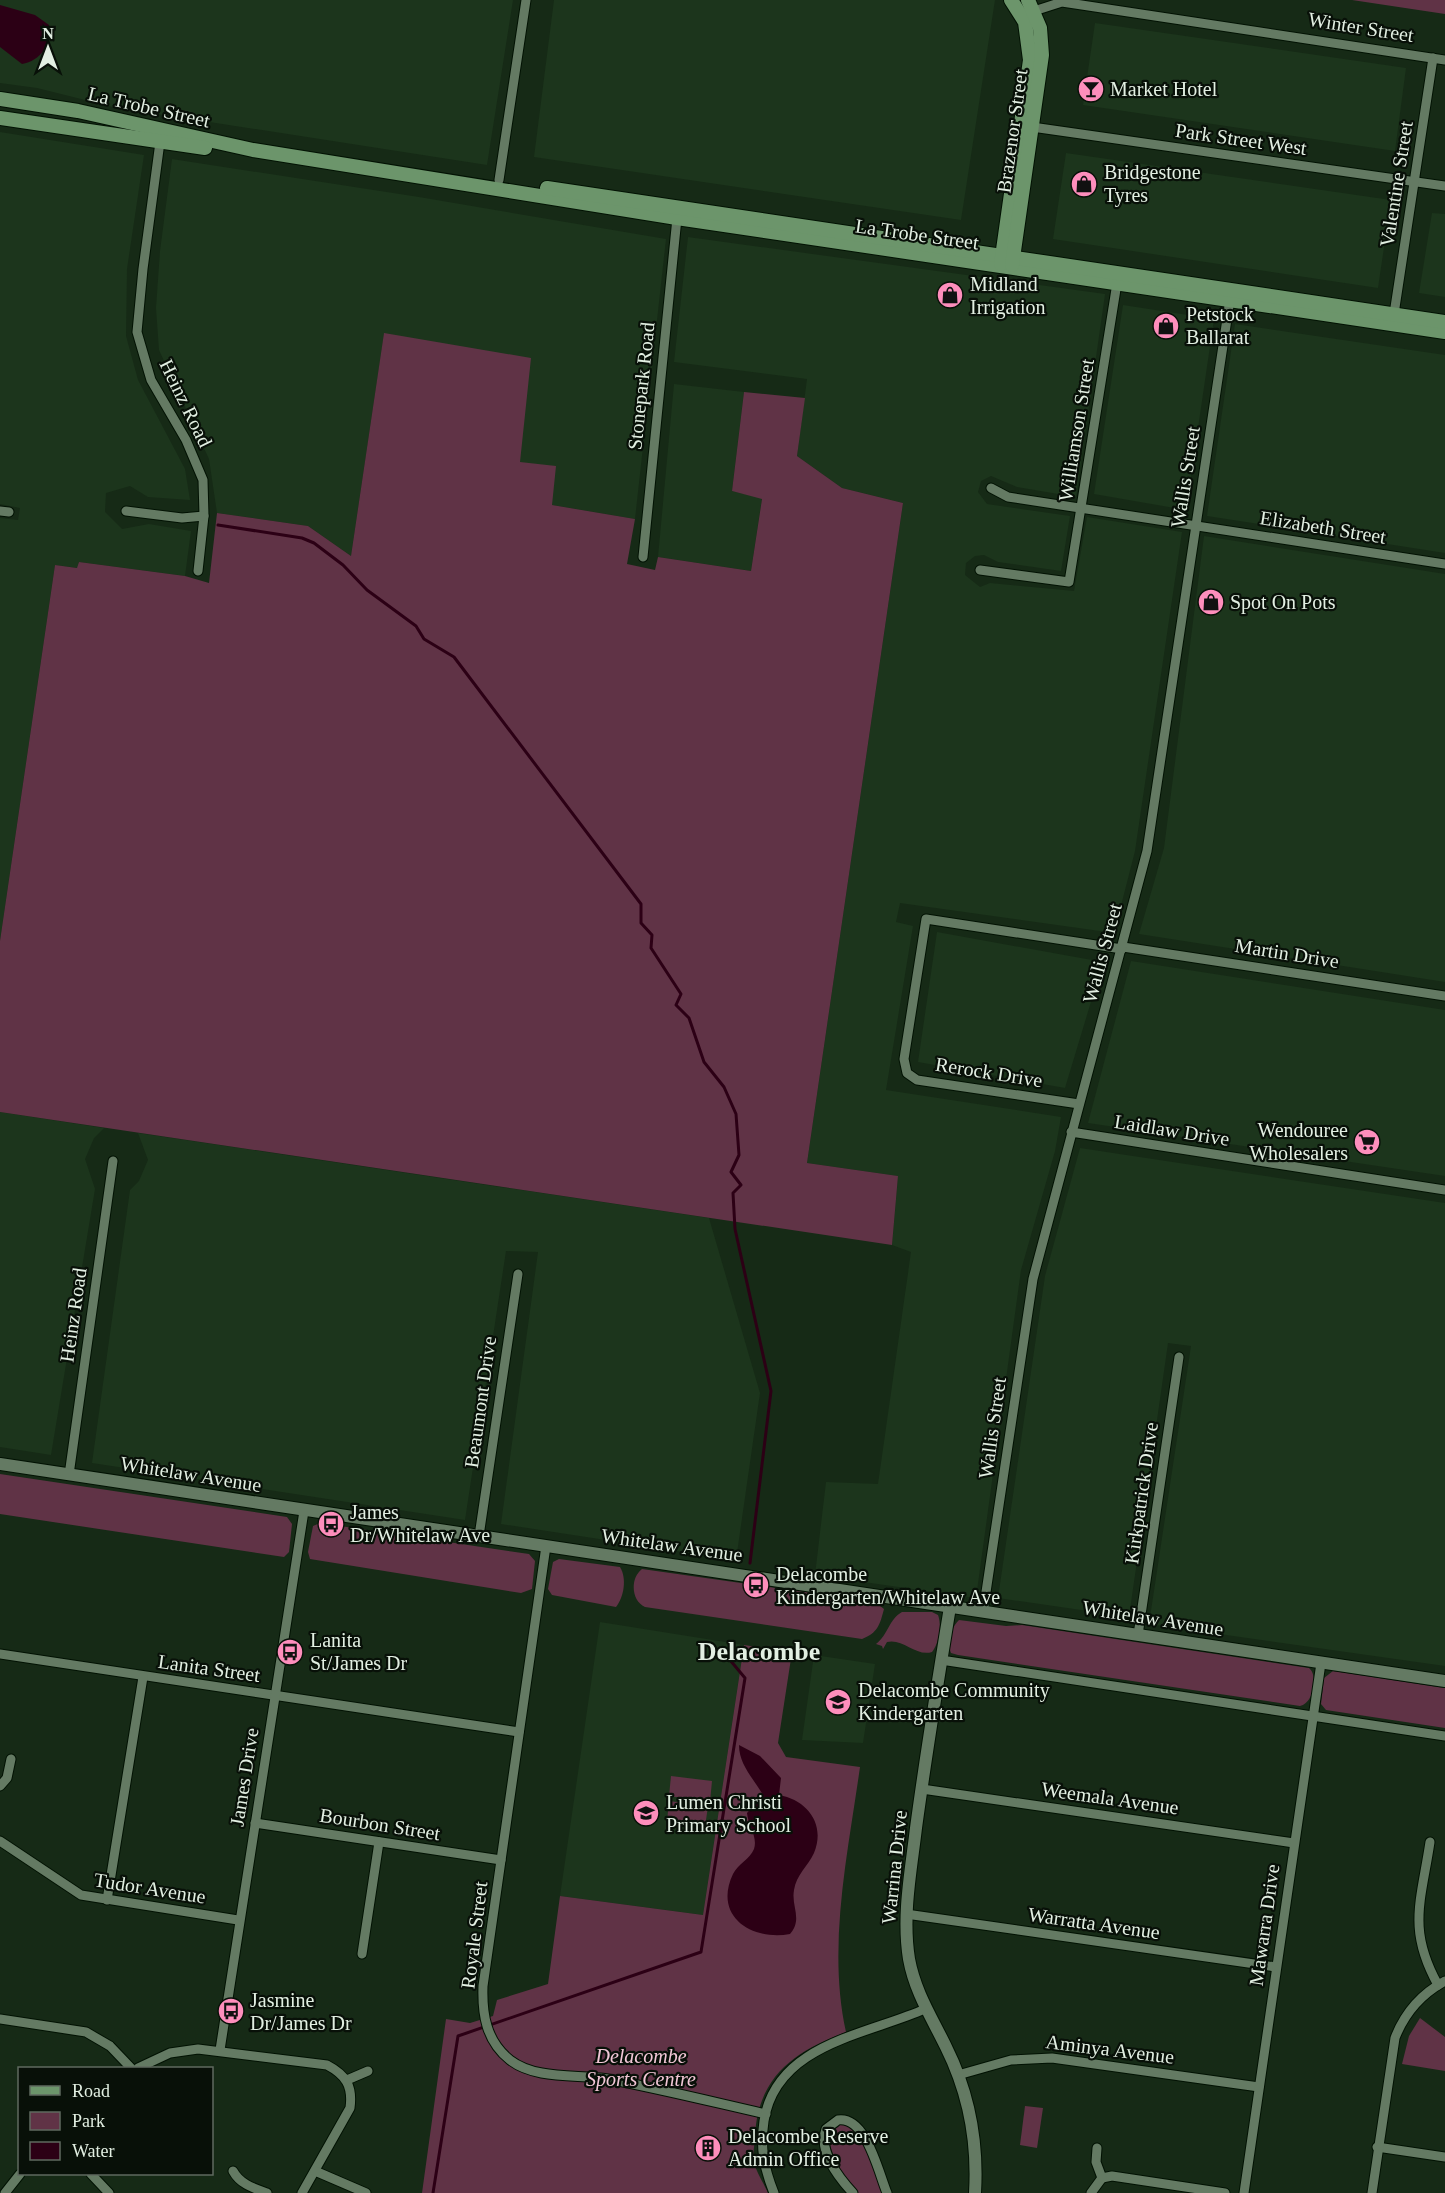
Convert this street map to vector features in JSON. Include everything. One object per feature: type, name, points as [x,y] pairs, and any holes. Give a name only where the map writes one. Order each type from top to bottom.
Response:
[{"type":"main road","points":[[1011,0],[1028,9]]},
{"type":"main road","name":"Brazenor Street","points":[[1007,262],[1027,126],[1042,55],[1040,28],[1028,9]]},
{"type":"main road","name":"La Trobe Street","points":[[0,99],[93,114],[252,150],[1394,319],[1445,322]]},
{"type":"main road","points":[[0,106],[42,112],[50,118],[52,126]]},
{"type":"main road","points":[[93,114],[114,124],[158,136],[160,142]]},
{"type":"main road","name":"La Trobe Street","points":[[0,118],[160,142],[252,150]]},
{"type":"main road","name":"La Trobe Street","points":[[1394,319],[1445,332]]},
{"type":"street","points":[[499,185],[526,0]]},
{"type":"street","name":"Winter Street","points":[[1028,9],[1062,1],[1445,60]]},
{"type":"street","name":"Valentine Street","points":[[1394,319],[1433,58]]},
{"type":"street","name":"Park Street West","points":[[1027,126],[1445,186]]},
{"type":"street","name":"Heinz Road","points":[[160,142],[142,269],[137,332],[151,380],[186,440],[203,480],[204,516],[198,571]]},
{"type":"street","name":"Stonepark Road","points":[[643,557],[678,213]]},
{"type":"street","name":"Williamson Street","points":[[980,570],[1069,582],[1118,278]]},
{"type":"street","name":"Wallis Street","points":[[983,1612],[1033,1279],[1147,851],[1231,294]]},
{"type":"street","name":"Elizabeth Street","points":[[991,488],[1008,497],[1445,564]]},
{"type":"street","points":[[126,511],[182,518],[204,516]]},
{"type":"street","name":"Martin Drive","points":[[926,919],[1445,996]]},
{"type":"street","name":"Rerock Drive","points":[[926,919],[904,1059],[907,1073],[917,1080],[1079,1104]]},
{"type":"street","name":"Laidlaw Drive","points":[[1071,1132],[1445,1190]]},
{"type":"street","name":"Heinz Road","points":[[69,1475],[113,1161]]},
{"type":"street","name":"Beaumont Drive","points":[[479,1536],[518,1274]]},
{"type":"street","name":"Kirkpatrick Drive","points":[[1138,1635],[1179,1357]]},
{"type":"street","name":"Whitelaw Avenue","points":[[0,1464],[1445,1681]]},
{"type":"street","name":"James Drive","points":[[220,2050],[238,1920],[304,1511]]},
{"type":"street","name":"Royale Street","points":[[546,1546],[483,1990],[484,2020],[491,2038],[501,2052],[514,2063],[534,2072],[608,2079],[766,2114]]},
{"type":"street","name":"Warrina Drive","points":[[950,1607],[922,1789],[906,1914],[910,1962],[925,2009],[958,2075],[975,2146],[975,2193]]},
{"type":"street","name":"Lanita Street","points":[[0,1654],[519,1732]]},
{"type":"street","points":[[941,1660],[1445,1736]]},
{"type":"street","name":"Mawarra Drive","points":[[1244,2193],[1321,1663]]},
{"type":"street","points":[[107,1900],[143,1677]]},
{"type":"street","points":[[0,1786],[7,1778],[11,1759]]},
{"type":"street","name":"Weemala Avenue","points":[[922,1789],[1294,1843]]},
{"type":"street","name":"Bourbon Street","points":[[255,1823],[501,1860]]},
{"type":"street","name":"Tudor Avenue","points":[[0,1841],[81,1895],[238,1920]]},
{"type":"street","points":[[362,1954],[379,1842]]},
{"type":"street","points":[[1372,2193],[1395,2037],[1410,2009],[1441,1983],[1425,1961],[1418,1934],[1430,1842]]},
{"type":"street","name":"Warratta Avenue","points":[[906,1914],[1276,1967]]},
{"type":"street","points":[[774,2193],[763,2158],[766,2114],[780,2081],[803,2059],[844,2038],[893,2023],[925,2009]]},
{"type":"street","points":[[0,2019],[86,2032],[110,2046],[130,2067]]},
{"type":"street","points":[[140,2067],[177,2051],[220,2050],[327,2065],[347,2080],[352,2095],[350,2108],[302,2193]]},
{"type":"street","name":"Aminya Avenue","points":[[958,2075],[999,2062],[1052,2058],[1259,2087]]},
{"type":"street","points":[[347,2080],[368,2071]]},
{"type":"street","points":[[853,2193],[835,2171],[825,2143],[826,2129],[838,2120],[850,2120],[861,2129],[887,2193]]},
{"type":"street","points":[[1377,2147],[1445,2157]]},
{"type":"street","points":[[1097,2148],[1096,2162],[1102,2178]]},
{"type":"street","points":[[233,2171],[237,2179],[246,2185],[267,2193]]},
{"type":"street","points":[[315,2171],[366,2193]]},
{"type":"street","points":[[5,2193],[19,2175]]},
{"type":"street","points":[[92,2175],[109,2193]]},
{"type":"street","points":[[1091,2193],[1102,2178],[1112,2176],[1195,2191],[1226,2193]]},
{"type":"shaded area","points":[[0,0],[513,0],[487,165],[113,107],[37,88],[0,83]]},
{"type":"shaded area","points":[[554,0],[995,0],[961,220],[534,157]]},
{"type":"shaded area","points":[[1095,23],[1406,68],[1395,151],[1083,105]]},
{"type":"shaded area","points":[[0,132],[144,155],[127,269],[126,336],[138,380],[185,469],[190,500],[148,497],[130,486],[106,493],[105,512],[122,529],[149,524],[191,531],[185,576],[79,562],[78,568],[55,565],[0,941],[0,518],[18,520],[20,508],[0,504]]},
{"type":"shaded area","points":[[1066,153],[1391,200],[1378,288],[1053,239]]},
{"type":"shaded area","points":[[172,159],[419,197],[666,239],[635,519],[552,505],[520,462],[384,334],[351,556],[308,526],[217,513],[209,459],[159,350],[156,308],[160,251]]},
{"type":"shaded area","points":[[1432,213],[1445,214],[1445,297],[1419,293]]},
{"type":"shaded area","points":[[688,237],[1105,294],[1076,497],[1017,487],[991,476],[981,481],[978,492],[987,504],[1070,516],[1061,571],[998,562],[984,555],[975,556],[966,563],[965,575],[980,587],[990,583],[1074,591],[1087,517],[1182,532],[1135,851],[1114,933],[900,903],[896,922],[913,926],[886,1090],[1061,1117],[1055,1151],[1021,1270],[976,1598],[815,1575],[826,1482],[878,1484],[911,1252],[892,1245],[898,1176],[807,1163],[903,503],[842,488],[797,456],[807,379],[674,362]]},
{"type":"shaded area","points":[[1123,305],[1214,319],[1186,510],[1094,494]]},
{"type":"shaded area","points":[[1235,324],[1445,355],[1445,553],[1207,516]]},
{"type":"shaded area","points":[[674,384],[744,392],[732,491],[762,498],[751,571],[658,557]]},
{"type":"shaded area","points":[[1204,536],[1445,574],[1445,982],[1139,934],[1164,848]]},
{"type":"shaded area","points":[[937,932],[1103,962],[1065,1088],[918,1062]]},
{"type":"shaded area","points":[[1131,961],[1445,1010],[1445,1176],[1088,1123]]},
{"type":"shaded area","points":[[0,1112],[104,1128],[94,1138],[85,1159],[95,1189],[51,1455],[0,1447]]},
{"type":"shaded area","points":[[138,1133],[709,1218],[760,1393],[736,1560],[501,1524],[538,1252],[506,1251],[465,1520],[92,1463],[130,1190],[139,1181],[148,1160]]},
{"type":"shaded area","points":[[1080,1148],[1445,1203],[1445,1666],[1149,1624],[1191,1346],[1168,1343],[1129,1617],[998,1598],[1045,1276]]},
{"type":"shaded area","name":"Lumen Christi Primary School","points":[[600,1622],[744,1645],[703,1915],[560,1896]]},
{"type":"shaded area","name":"Delacombe Community Kindergarten","points":[[814,1655],[875,1664],[863,1743],[802,1740]]},
{"type":"green space","points":[[1352,0],[1445,0],[1445,14]]},
{"type":"green space","points":[[384,333],[531,358],[520,462],[556,466],[552,505],[635,519],[627,564],[655,570],[658,557],[751,571],[762,499],[732,491],[744,392],[805,398],[797,456],[842,488],[903,503],[807,1163],[898,1176],[892,1245],[0,1112],[0,941],[55,565],[77,568],[79,562],[185,576],[209,583],[217,513],[308,526],[351,556]]},
{"type":"green space","points":[[0,1474],[287,1517],[292,1524],[289,1552],[284,1557],[0,1514]]},
{"type":"green space","points":[[320,1523],[529,1554],[535,1561],[532,1589],[521,1593],[310,1559],[308,1552],[313,1526]]},
{"type":"green space","points":[[559,1559],[620,1567],[624,1587],[616,1607],[552,1595],[548,1589],[553,1562]]},
{"type":"green space","points":[[642,1569],[875,1602],[884,1609],[878,1627],[872,1634],[862,1639],[645,1607],[637,1600],[634,1589],[635,1578]]},
{"type":"green space","points":[[902,1612],[932,1612],[938,1615],[939,1634],[932,1652],[920,1652],[893,1641],[887,1642],[883,1649],[882,1646],[876,1644]]},
{"type":"green space","points":[[959,1620],[1006,1626],[1022,1625],[1309,1668],[1314,1677],[1313,1689],[1305,1704],[1300,1706],[958,1655],[951,1653],[949,1645],[952,1631]]},
{"type":"green space","name":"Delacombe Sports Centre","points":[[744,1645],[792,1652],[778,1743],[786,1757],[860,1767],[845,1866],[839,1933],[838,1966],[846,2032],[796,2057],[782,2069],[763,2097],[758,2115],[753,2160],[768,2193],[422,2193],[446,2019],[470,2023],[493,2016],[497,2000],[548,1984],[560,1896],[703,1915]]},
{"type":"green space","points":[[1333,1671],[1445,1688],[1445,1728],[1326,1710],[1321,1704],[1324,1678]]},
{"type":"green space","points":[[671,1776],[712,1781],[710,1802],[669,1796]]},
{"type":"green space","points":[[669,1801],[708,1806],[705,1827],[667,1822]]},
{"type":"green space","points":[[1420,2018],[1445,2037],[1445,2071],[1402,2064],[1409,2036]]},
{"type":"green space","points":[[1025,2106],[1043,2108],[1037,2148],[1020,2145]]},
{"type":"green space","points":[[848,2123],[861,2136],[883,2193],[857,2193],[837,2166],[828,2139],[835,2125]]},
{"type":"water","points":[[0,5],[35,15],[49,25],[49,39],[40,55],[22,64],[0,47]]},
{"type":"water","points":[[739,1745],[760,1756],[781,1778],[779,1795],[798,1802],[806,1808],[816,1823],[818,1832],[814,1853],[795,1885],[796,1923],[790,1934],[776,1935],[750,1929],[739,1922],[728,1902],[728,1889],[733,1874],[754,1849],[755,1840],[747,1813],[763,1795],[741,1759]]},
{"type":"waterway","points":[[218,525],[302,538],[314,543],[343,565],[367,590],[416,626],[424,639],[454,657],[641,904],[641,923],[652,935],[651,948],[681,994],[676,1005],[689,1018],[704,1062],[724,1087],[736,1114],[739,1155],[731,1172],[741,1185],[733,1193],[735,1229],[771,1391],[750,1563]]},
{"type":"waterway","points":[[433,2193],[458,2036],[701,1952],[745,1678],[730,1660],[733,1643]]},
{"type":"place","name":"Market Hotel","points":[[1091,89]]},
{"type":"place","name":"Bridgestone Tyres","points":[[1084,184]]},
{"type":"place","name":"Midland Irrigation","points":[[950,295]]},
{"type":"place","name":"Petstock Ballarat","points":[[1166,326]]},
{"type":"place","name":"Spot On Pots","points":[[1211,602]]},
{"type":"place","name":"Wendouree Wholesalers","points":[[1367,1142]]},
{"type":"place","name":"James Dr/Whitelaw Ave","points":[[331,1524]]},
{"type":"place","name":"Delacombe Kindergarten/Whitelaw Ave","points":[[756,1585]]},
{"type":"place","name":"Lanita St/James Dr","points":[[290,1652]]},
{"type":"place","name":"Delacombe Community Kindergarten","points":[[838,1702]]},
{"type":"place","name":"Lumen Christi Primary School","points":[[646,1813]]},
{"type":"place","name":"Jasmine Dr/James Dr","points":[[231,2011]]},
{"type":"place","name":"Delacombe Reserve Admin Office","points":[[708,2148]]},
{"type":"district","name":"Delacombe","points":[[759,1651]]}]
